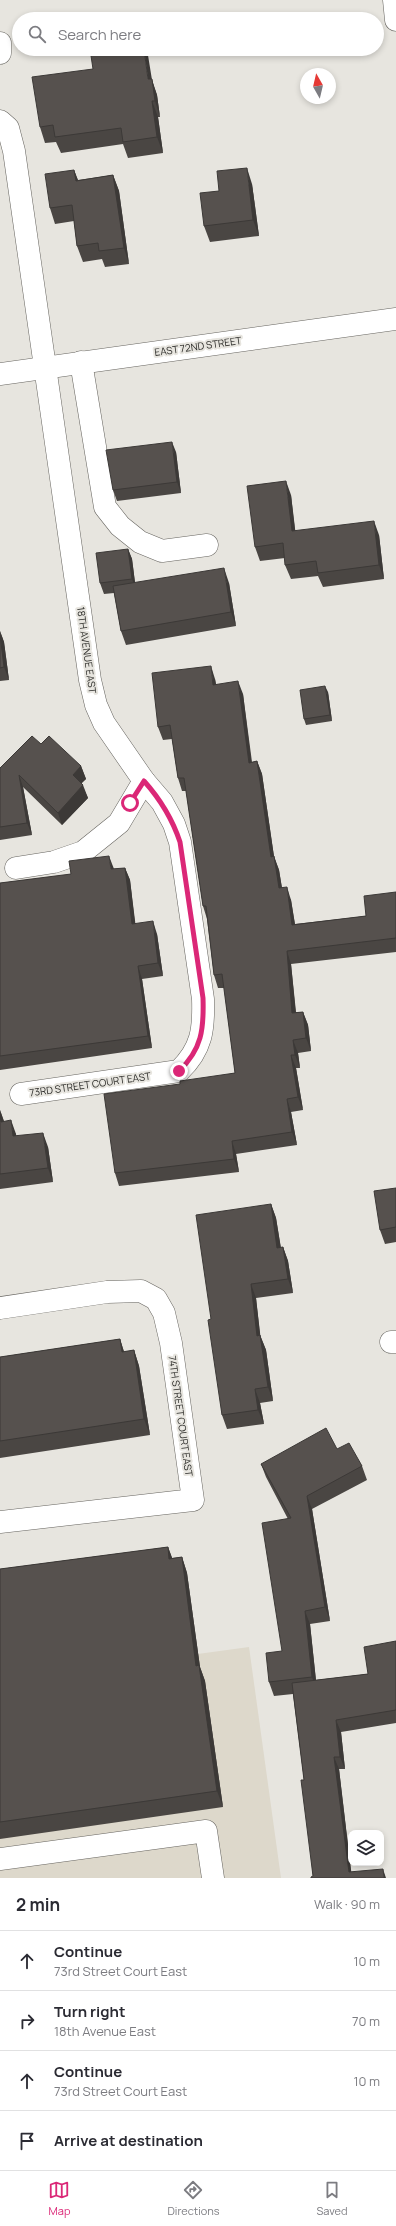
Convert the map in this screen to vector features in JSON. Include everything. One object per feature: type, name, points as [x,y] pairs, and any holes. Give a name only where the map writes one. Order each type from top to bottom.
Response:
[{"type":"street","points":[[394,0],[396,20]]},
{"type":"street","points":[[0,42],[0,53]]},
{"type":"street","name":"18TH AVENUE EAST","points":[[0,121],[8,128],[14,151],[90,680],[96,705],[104,723],[144,781],[162,802],[174,824],[180,842],[203,998],[204,1024],[196,1050]]},
{"type":"street","name":"EAST 72ND STREET","points":[[0,374],[396,319]]},
{"type":"street","points":[[81,362],[105,507],[120,526],[140,542],[162,551],[208,545]]},
{"type":"street","points":[[16,868],[54,862],[83,852],[119,824],[144,781]]},
{"type":"street","name":"73RD STREET COURT EAST","points":[[21,1094],[179,1071],[190,1061],[196,1050]]},
{"type":"street","name":"74TH STREET COURT EAST","points":[[0,1308],[107,1292],[140,1291],[156,1299],[164,1313],[171,1343],[194,1500],[0,1522]]},
{"type":"street","points":[[0,1859],[206,1831],[213,1878]]},
{"type":"shaded area","points":[[249,1647],[281,1878],[0,1878],[0,1681]]},
{"type":"building","points":[[91,56],[145,56],[148,79],[152,79],[155,101],[152,101],[157,137],[123,142],[121,128],[55,137],[53,125],[40,127],[32,77],[93,69]]},
{"type":"building","points":[[247,168],[253,220],[204,226],[200,193],[219,191],[217,171]]},
{"type":"building","points":[[74,170],[76,181],[113,175],[124,248],[99,251],[98,243],[77,246],[72,205],[50,208],[45,174]]},
{"type":"building","points":[[172,442],[177,482],[113,490],[106,450]]},
{"type":"building","points":[[286,481],[292,531],[374,521],[379,565],[318,573],[316,561],[285,565],[283,543],[255,547],[247,486]]},
{"type":"building","points":[[128,549],[132,579],[100,583],[96,553]]},
{"type":"building","points":[[224,568],[231,612],[121,631],[113,586]]},
{"type":"building","points":[[0,635],[4,667],[0,668]]},
{"type":"building","points":[[211,666],[213,685],[238,681],[249,763],[257,761],[271,857],[274,856],[279,888],[287,887],[292,925],[366,916],[364,896],[396,892],[396,938],[287,951],[292,1013],[303,1012],[306,1038],[293,1040],[295,1055],[291,1055],[298,1097],[287,1099],[292,1132],[232,1141],[234,1159],[115,1173],[104,1094],[180,1084],[180,1081],[235,1073],[222,974],[214,975],[206,906],[203,906],[184,778],[178,778],[170,725],[158,727],[152,673]]},
{"type":"building","points":[[325,686],[330,715],[304,719],[300,690]]},
{"type":"building","points":[[32,736],[41,744],[49,736],[81,766],[73,775],[83,785],[58,813],[19,775],[27,823],[0,827],[0,768]]},
{"type":"building","points":[[109,856],[111,869],[125,868],[132,924],[153,921],[158,963],[138,966],[148,1036],[0,1056],[0,883],[71,874],[69,861]]},
{"type":"building","points":[[0,1113],[1,1122],[11,1120],[13,1136],[43,1133],[48,1168],[0,1174]]},
{"type":"building","points":[[396,1188],[396,1227],[380,1230],[374,1191]]},
{"type":"building","points":[[271,1204],[277,1248],[283,1247],[288,1279],[251,1284],[257,1336],[260,1335],[268,1387],[255,1389],[258,1410],[222,1415],[208,1320],[211,1319],[196,1215]]},
{"type":"building","points":[[120,1339],[122,1352],[134,1350],[144,1419],[0,1441],[0,1357]]},
{"type":"building","points":[[326,1428],[337,1449],[349,1443],[362,1466],[307,1496],[325,1607],[305,1611],[312,1677],[269,1682],[266,1653],[282,1651],[262,1523],[291,1518],[261,1464]]},
{"type":"building","points":[[168,1547],[169,1559],[182,1557],[196,1666],[199,1665],[217,1791],[0,1822],[0,1569]]},
{"type":"building","points":[[396,1641],[396,1710],[336,1720],[340,1757],[334,1757],[349,1872],[383,1869],[384,1878],[311,1878],[313,1876],[301,1780],[304,1780],[292,1683],[368,1674],[364,1647]]},
{"type":"route","points":[[130,803],[144,781],[162,802],[174,824],[180,842],[203,998],[204,1024],[196,1050],[190,1061],[179,1071]]}]
